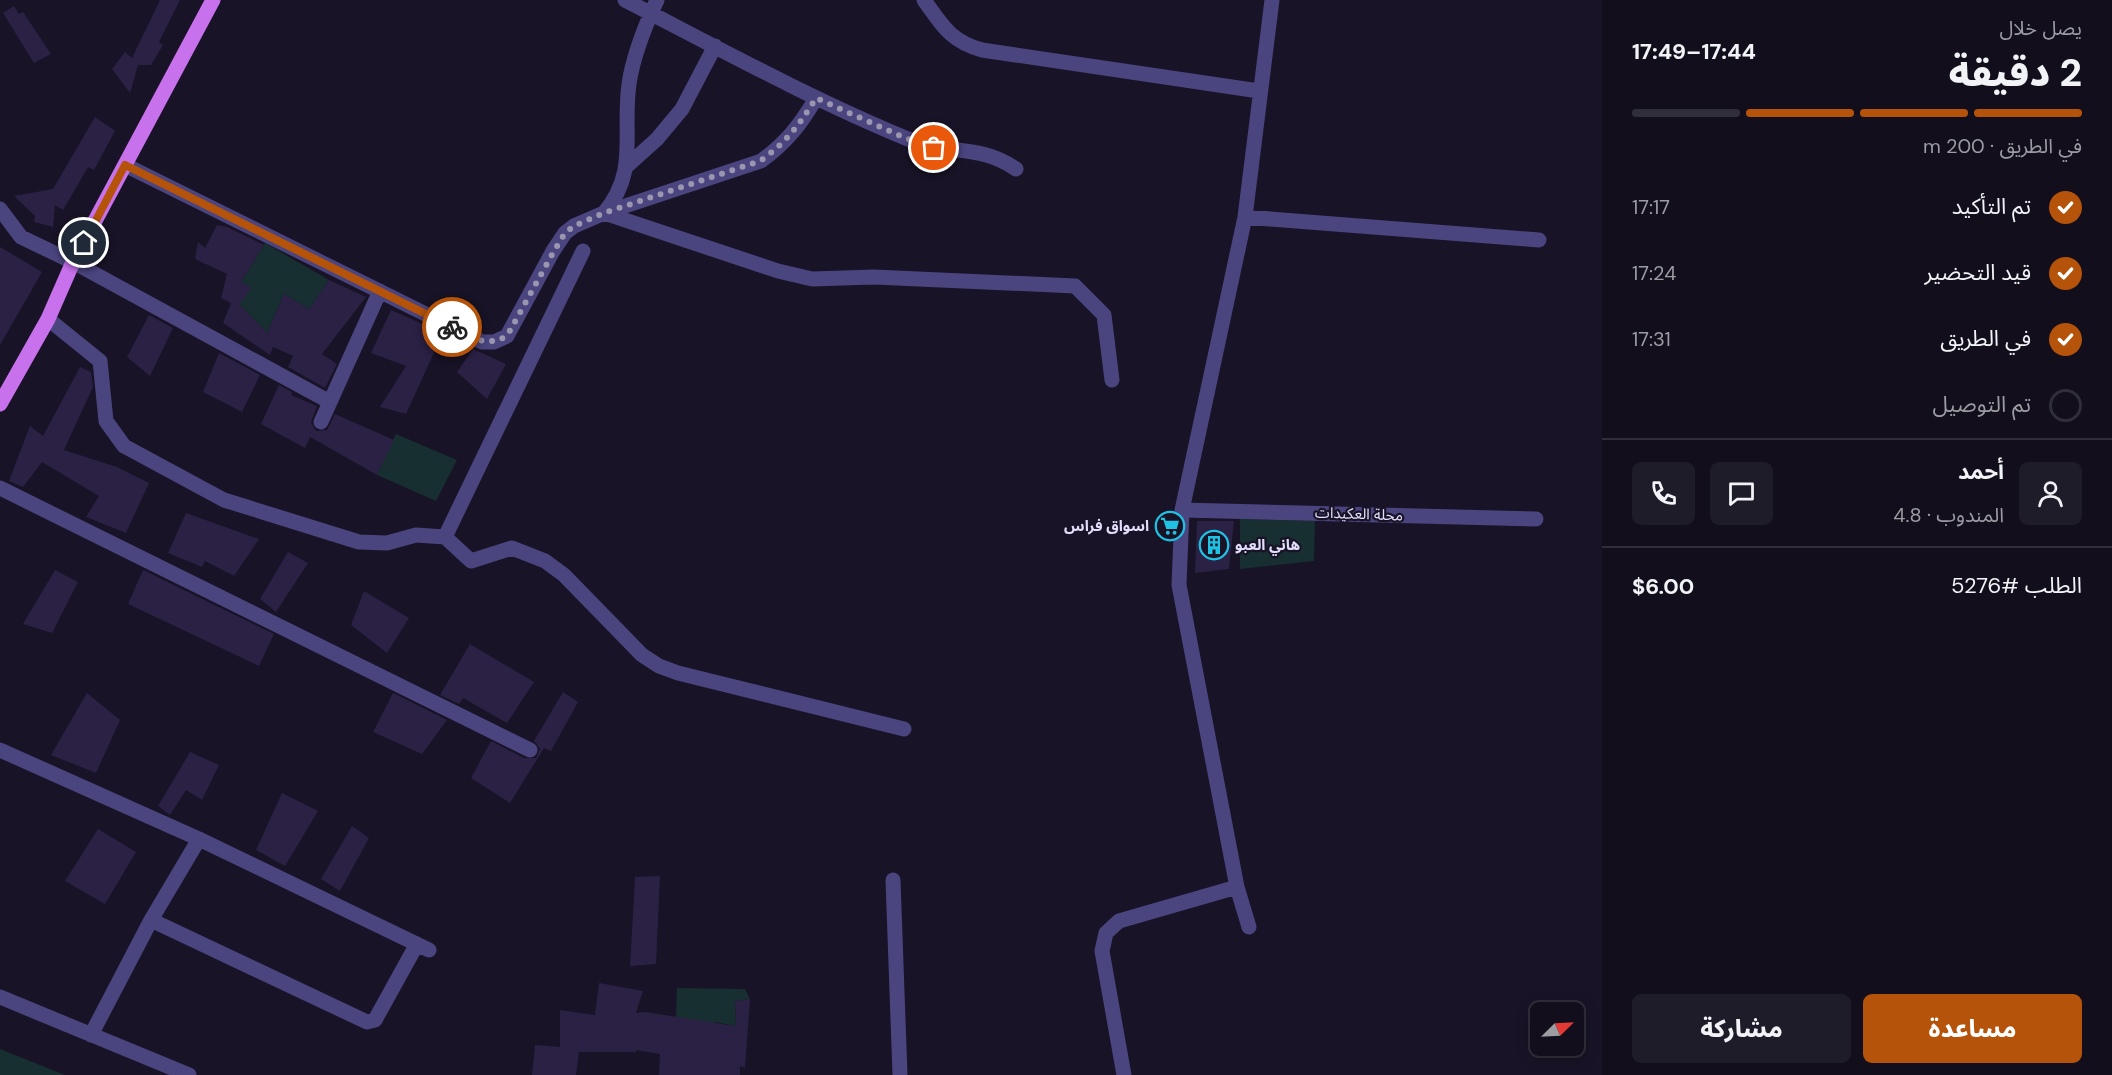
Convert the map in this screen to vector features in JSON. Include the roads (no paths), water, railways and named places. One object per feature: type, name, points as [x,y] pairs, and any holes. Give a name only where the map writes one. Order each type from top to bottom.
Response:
[{"type":"main road","points":[[0,404],[48,319],[74,262],[213,0]]},
{"type":"street","points":[[625,0],[653,7],[715,46],[816,98],[919,144],[988,153],[1016,169]]},
{"type":"street","points":[[924,0],[948,33],[958,42],[975,48],[1259,92]]},
{"type":"street","points":[[1250,927],[1237,887],[1179,585],[1182,510],[1245,217],[1272,0]]},
{"type":"street","points":[[604,213],[624,183],[627,166],[626,108],[630,80],[653,7]]},
{"type":"street","points":[[627,166],[664,132],[682,109],[715,46]]},
{"type":"street","points":[[125,165],[482,342],[494,342],[507,336],[565,233],[574,226],[604,213],[760,161],[782,146],[800,125],[816,98]]},
{"type":"street","points":[[0,209],[21,237],[74,262],[330,402]]},
{"type":"street","points":[[604,213],[778,271],[812,279],[854,276],[1075,286],[1104,315],[1112,380]]},
{"type":"street","points":[[1245,217],[1539,240]]},
{"type":"street","points":[[445,537],[583,251]]},
{"type":"street","points":[[321,422],[380,291]]},
{"type":"street","points":[[48,319],[100,360],[106,421],[124,446],[224,500],[359,542],[387,543],[416,535],[445,537],[471,561],[512,548],[545,561],[564,575],[642,655],[668,670],[904,729]]},
{"type":"street","points":[[0,488],[530,750]]},
{"type":"street","name":"محلة العكيدات","points":[[1182,510],[1536,519]]},
{"type":"street","points":[[0,750],[199,839],[423,947],[375,1020],[367,1022],[151,920]]},
{"type":"street","points":[[91,1035],[151,920],[199,839]]},
{"type":"street","points":[[893,880],[900,1075]]},
{"type":"street","points":[[1124,1075],[1102,951],[1106,933],[1119,921],[1237,887]]},
{"type":"street","points":[[0,997],[189,1075]]},
{"type":"place","name":"اسواق فراس","points":[[1170,526]]},
{"type":"place","name":"هاني العبو","points":[[1214,545]]}]
